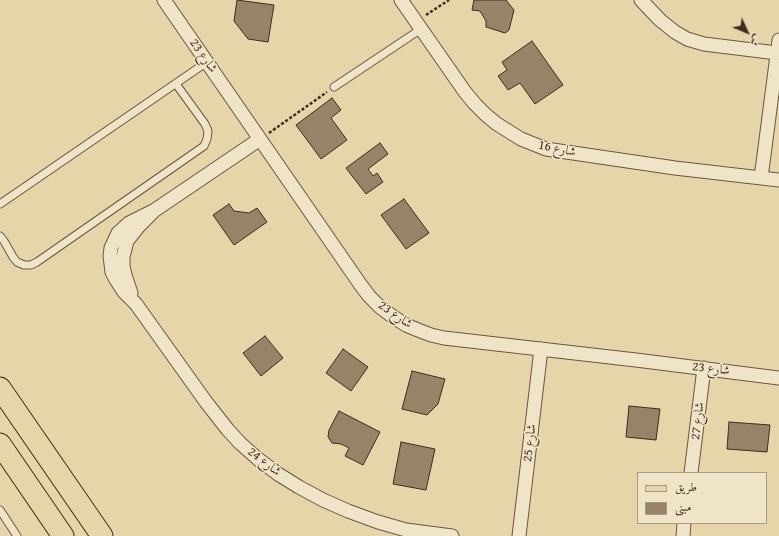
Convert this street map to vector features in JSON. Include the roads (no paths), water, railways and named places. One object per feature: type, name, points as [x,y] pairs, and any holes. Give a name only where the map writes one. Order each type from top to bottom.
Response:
[{"type":"main road","points":[[0,388],[102,536]]},
{"type":"main road","points":[[0,444],[63,536]]},
{"type":"street","name":"شارع 23","points":[[164,0],[360,284],[375,301],[392,316],[418,330],[444,338],[779,378]]},
{"type":"street","name":"شارع 16","points":[[401,0],[475,104],[498,124],[534,144],[546,149],[675,168],[779,180]]},
{"type":"street","points":[[641,0],[660,20],[687,39],[704,44],[778,46],[761,178]]},
{"type":"street","name":"شارع 24","points":[[260,139],[155,210],[132,234],[124,248],[123,261],[124,275],[136,304],[216,416],[240,443],[278,474],[298,487],[323,500],[378,522],[406,530],[452,536]]},
{"type":"street","name":"شارع 25","points":[[519,536],[541,349]]},
{"type":"street","name":"شارع 27","points":[[691,472],[704,368]]},
{"type":"street","points":[[683,536],[684,524]]},
{"type":"lane","points":[[334,87],[419,26]]},
{"type":"lane","points":[[0,204],[207,62]]},
{"type":"lane","points":[[0,236],[17,262],[24,265],[31,265],[44,258],[204,146],[208,131],[205,124],[176,84]]},
{"type":"lane","points":[[0,510],[17,536]]}]
